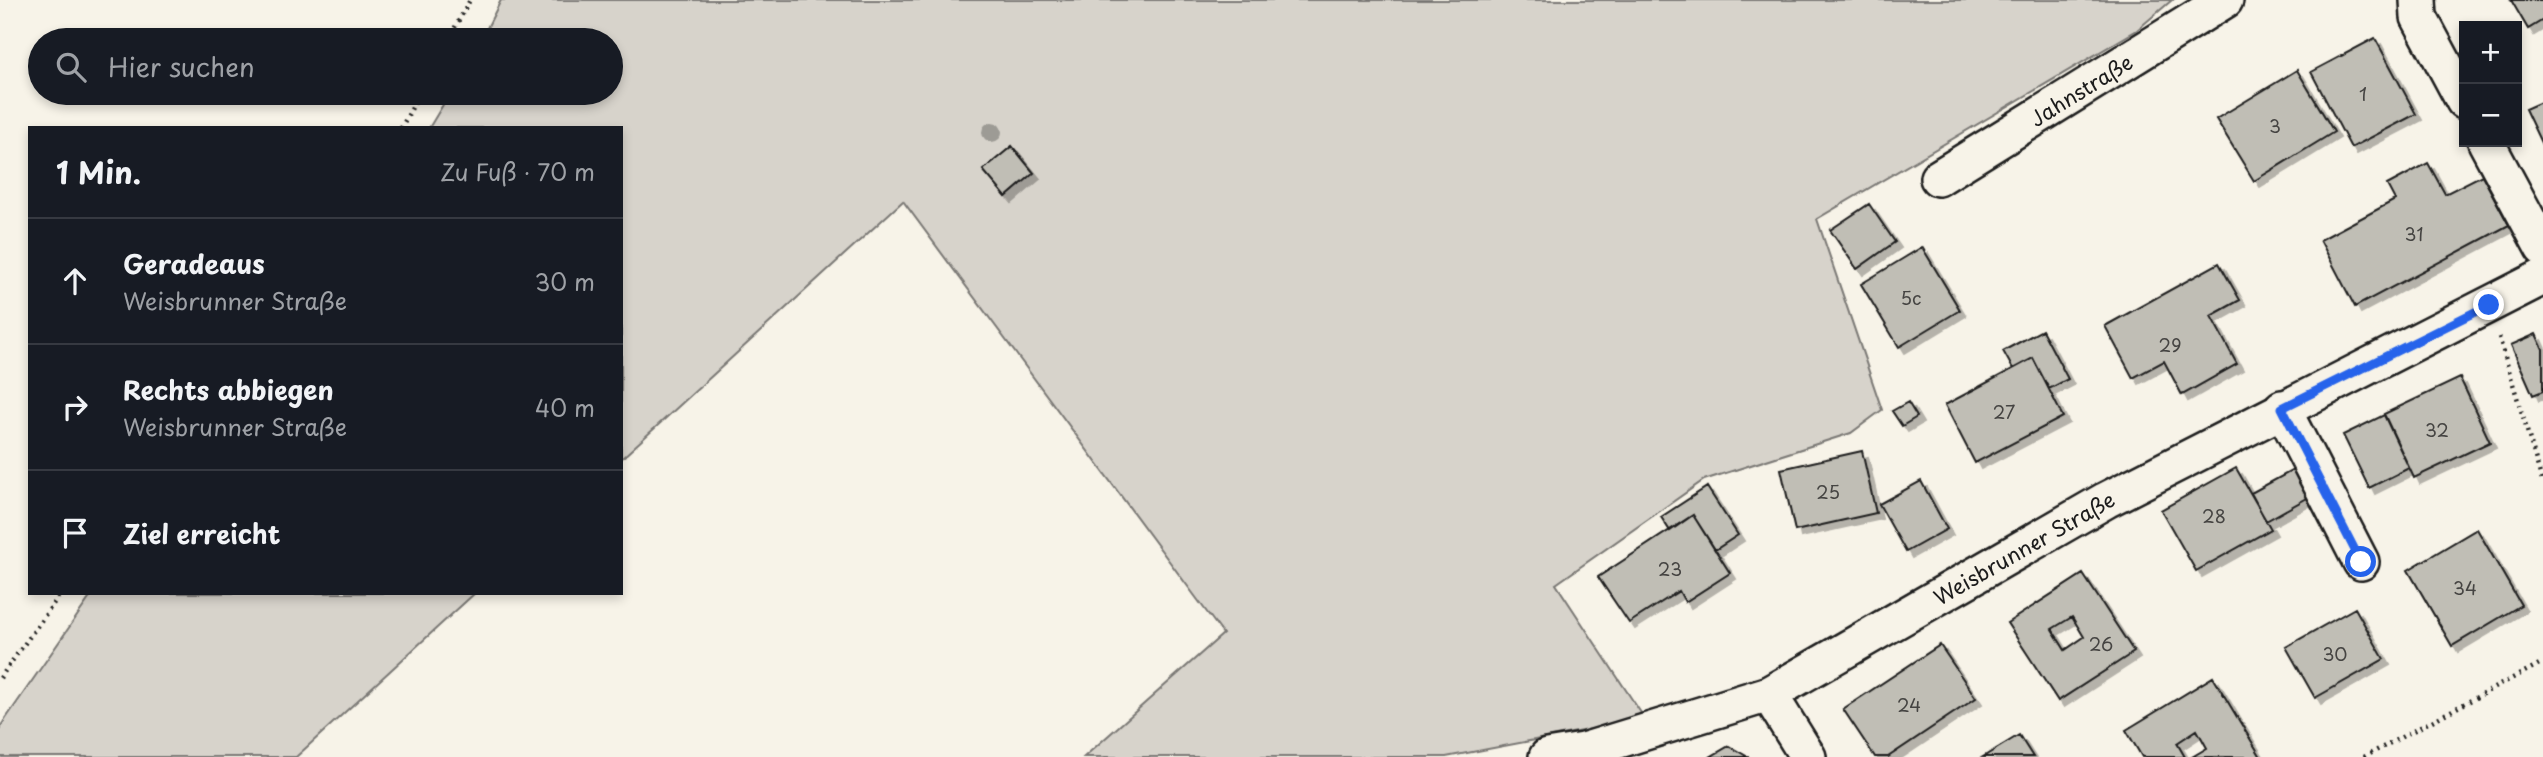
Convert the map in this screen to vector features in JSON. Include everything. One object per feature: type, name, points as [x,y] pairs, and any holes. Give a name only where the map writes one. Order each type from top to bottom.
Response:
[{"type":"street","name":"Jahnstraße","points":[[1938,178],[2225,0]]},
{"type":"street","points":[[2418,0],[2419,17],[2459,92]]},
{"type":"street","points":[[2489,147],[2543,248]]},
{"type":"street","name":"Weisbrunner Straße","points":[[1547,757],[1583,751],[1769,694],[2106,500],[2543,277]]},
{"type":"street","points":[[2282,408],[2361,562]]},
{"type":"street","points":[[1769,694],[1808,757]]},
{"type":"path","points":[[455,28],[470,0]]},
{"type":"path","points":[[402,126],[413,105]]},
{"type":"path","points":[[2489,305],[2543,484]]},
{"type":"path","points":[[0,678],[60,595]]},
{"type":"path","points":[[2364,757],[2543,662]]},
{"type":"shaded area","points":[[501,0],[2172,0],[2137,30],[1817,219],[1882,410],[1851,433],[1704,480],[1556,584],[1645,719],[1446,757],[1084,757],[1223,634],[903,201],[623,457],[623,126],[430,126],[443,105],[623,105],[623,28],[487,28]]},
{"type":"shaded area","points":[[92,595],[473,595],[296,757],[0,757],[0,727]]},
{"type":"building","points":[[2511,0],[2543,0],[2543,20],[2528,29]]},
{"type":"building","points":[[2375,38],[2416,114],[2351,148],[2311,72]]},
{"type":"building","points":[[2297,70],[2334,132],[2254,181],[2216,119]]},
{"type":"building","points":[[2543,101],[2543,147],[2525,109]]},
{"type":"building","points":[[1012,146],[1034,173],[1006,197],[983,170]]},
{"type":"building","points":[[2428,163],[2445,194],[2482,175],[2509,225],[2355,307],[2320,240],[2395,200],[2387,185]]},
{"type":"building","points":[[1869,204],[1895,242],[1857,269],[1830,230]]},
{"type":"building","points":[[1922,247],[1960,310],[1899,347],[1861,284]]},
{"type":"building","points":[[2219,263],[2240,300],[2211,316],[2237,364],[2182,395],[2164,361],[2133,378],[2105,326]]},
{"type":"building","points":[[2042,330],[2068,379],[2049,389],[2033,358],[2013,369],[2003,351]]},
{"type":"building","points":[[2536,334],[2543,349],[2543,391],[2533,395],[2511,345]]},
{"type":"building","points":[[2033,358],[2063,417],[1975,463],[1945,405]]},
{"type":"building","points":[[2460,378],[2490,442],[2414,478],[2384,414]]},
{"type":"building","points":[[1908,402],[1917,417],[1902,426],[1892,411]]},
{"type":"building","points":[[2384,415],[2409,468],[2369,488],[2343,435]]},
{"type":"building","points":[[1862,451],[1876,513],[1795,531],[1781,469]]},
{"type":"building","points":[[2236,468],[2271,529],[2196,571],[2161,510]]},
{"type":"building","points":[[2293,470],[2309,497],[2266,521],[2251,493]]},
{"type":"building","points":[[1921,481],[1947,529],[1906,552],[1879,504]]},
{"type":"building","points":[[1707,487],[1738,535],[1715,550],[1693,515],[1670,531],[1661,517]]},
{"type":"building","points":[[1693,515],[1730,573],[1685,602],[1679,591],[1629,623],[1598,577]]},
{"type":"building","points":[[2477,529],[2521,605],[2452,646],[2408,570]]},
{"type":"building","points":[[2083,574],[2134,652],[2058,701],[2007,623]],"holes":[[[2072,617],[2084,637],[2065,650],[2052,629]]]},
{"type":"building","points":[[2355,608],[2384,659],[2315,698],[2286,647]]},
{"type":"building","points":[[1940,645],[1976,698],[1888,757],[1875,757],[1843,709]]},
{"type":"building","points":[[2213,677],[2261,757],[2192,757],[2207,748],[2197,730],[2177,743],[2185,757],[2142,757],[2126,730]]},
{"type":"building","points":[[2019,735],[2033,757],[1983,757]]},
{"type":"building","points":[[1729,746],[1748,757],[1710,757]]},
{"type":"route","points":[[2361,562],[2282,408],[2489,305]]}]
